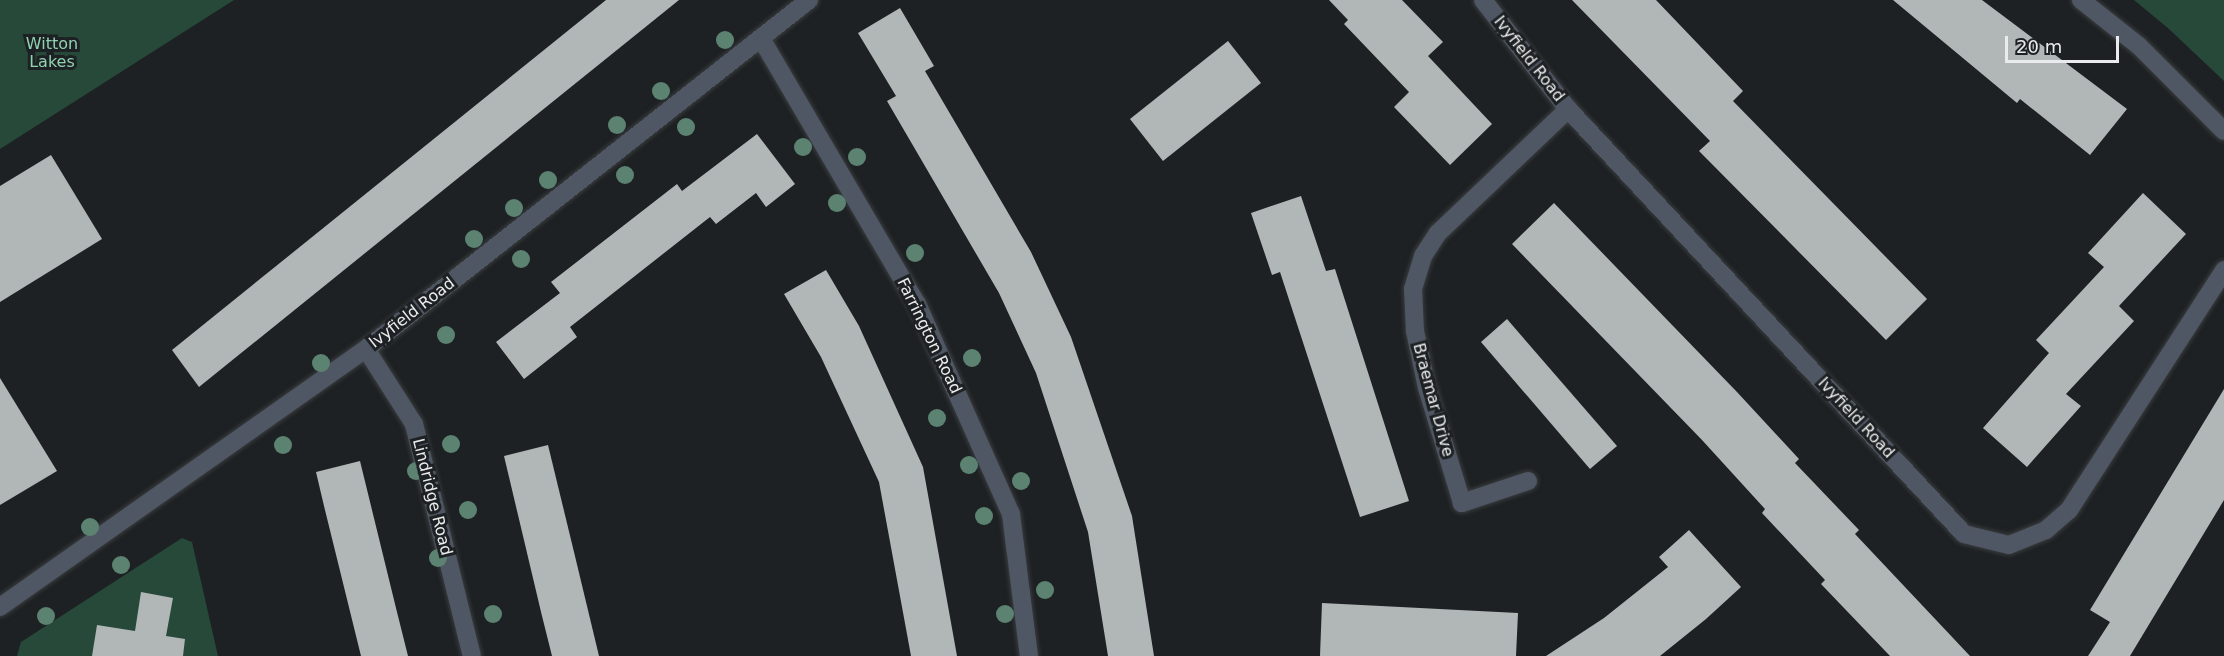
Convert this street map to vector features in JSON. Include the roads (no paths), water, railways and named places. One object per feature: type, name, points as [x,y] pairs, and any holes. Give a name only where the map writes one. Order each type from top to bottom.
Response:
[{"type":"street","name":"Ivyfield Road","points":[[0,607],[366,349],[762,40],[809,0]]},
{"type":"street","name":"Ivyfield Road","points":[[1484,0],[1568,110],[1964,534],[2009,545],[2046,530],[2069,510],[2224,270]]},
{"type":"street","points":[[2081,0],[2139,46],[2224,131]]},
{"type":"street","name":"Farrington Road","points":[[762,40],[917,304],[1011,514],[1029,656]]},
{"type":"street","name":"Braemar Drive","points":[[1528,481],[1462,503],[1427,388],[1415,331],[1413,289],[1423,256],[1438,233],[1568,110]]},
{"type":"street","name":"Lindridge Road","points":[[366,349],[414,424],[472,656]]},
{"type":"park label","name":"Witton Lakes","points":[[52,53]]}]
